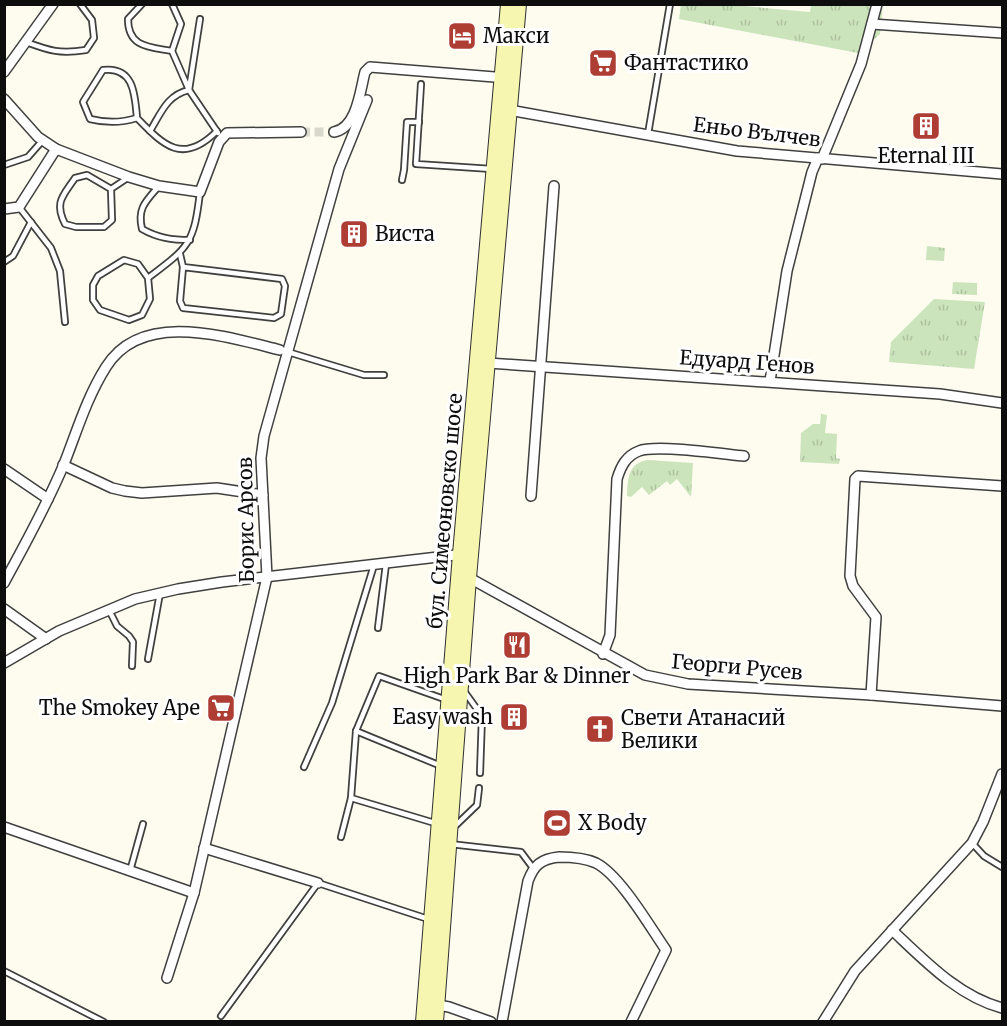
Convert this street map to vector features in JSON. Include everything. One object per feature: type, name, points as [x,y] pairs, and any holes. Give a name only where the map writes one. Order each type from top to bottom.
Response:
[{"type":"main road","name":"бул. Симеоновско шосе","points":[[466,553],[488,363],[510,110],[507,78],[508,4]]},
{"type":"main road","name":"бул. Симеоновско шосе","points":[[436,1022],[450,844],[446,827],[444,767],[449,701],[466,553],[493,169],[519,4]]},
{"type":"main road","name":"бул. Симеоновско шосе","points":[[423,1022],[431,920],[446,827],[462,688],[464,575]]},
{"type":"street","points":[[4,72],[53,4]]},
{"type":"street","points":[[770,381],[788,271],[812,172],[820,159],[861,64],[877,4]]},
{"type":"street","points":[[872,24],[1002,33]]},
{"type":"street","points":[[334,132],[344,128],[353,115],[365,72],[370,67],[507,78]]},
{"type":"street","points":[[4,99],[43,140],[56,148],[129,177],[159,186],[200,192],[220,134],[301,132]]},
{"type":"street","name":"Борис Арсов","points":[[167,978],[194,893],[267,577],[261,458],[283,351],[339,170],[367,100]]},
{"type":"street","name":"Еньо Вълчев","points":[[510,110],[737,151],[1002,174]]},
{"type":"street","points":[[4,209],[19,207],[56,148]]},
{"type":"street","points":[[531,496],[554,186]]},
{"type":"street","points":[[4,583],[48,499],[86,405],[105,368],[120,349],[144,337],[171,331],[192,331],[221,335],[283,351]]},
{"type":"street","name":"Едуард Генов","points":[[488,363],[940,394],[1002,403]]},
{"type":"street","points":[[603,654],[609,643],[610,635],[617,479],[621,467],[629,457],[641,450],[649,449],[744,456]]},
{"type":"street","points":[[63,465],[112,488],[142,494],[217,489],[263,495]]},
{"type":"street","points":[[4,469],[48,499]]},
{"type":"street","points":[[872,695],[876,617],[853,586],[850,576],[855,479],[858,476],[1002,486]]},
{"type":"street","points":[[4,663],[46,639],[109,610],[135,599],[160,593],[222,582],[374,566],[466,553]]},
{"type":"street","name":"Георги Русев","points":[[464,575],[603,654],[645,675],[688,684],[872,695],[1002,706]]},
{"type":"street","points":[[4,609],[46,639]]},
{"type":"street","points":[[823,1022],[855,971],[972,843],[1002,774]]},
{"type":"street","points":[[4,827],[194,893]]},
{"type":"street","points":[[204,848],[318,883]]},
{"type":"street","points":[[502,1022],[528,881],[533,868],[542,861],[556,857],[575,857],[593,861],[603,867],[622,888],[666,950],[631,1022]]},
{"type":"street","points":[[892,930],[948,982],[1002,1008]]},
{"type":"street","points":[[438,1005],[492,1022]]},
{"type":"lane","points":[[26,42],[48,50],[66,53],[86,50],[94,38],[92,20],[80,4]]},
{"type":"lane","points":[[142,4],[128,19],[128,31],[140,45],[172,51]]},
{"type":"lane","points":[[137,118],[124,122],[101,122],[90,118],[83,102],[103,70],[111,69],[129,78],[135,91],[137,118],[163,144],[184,150],[204,144],[220,134],[189,90],[172,51],[181,24],[172,4]]},
{"type":"lane","points":[[648,134],[670,4]]},
{"type":"lane","points":[[189,90],[200,19]]},
{"type":"lane","points":[[416,164],[421,84]]},
{"type":"lane","points":[[150,131],[168,101],[177,93],[189,90]]},
{"type":"lane","points":[[402,180],[407,122],[419,122]]},
{"type":"lane","points":[[4,165],[27,157],[43,140]]},
{"type":"lane","points":[[405,163],[493,169]]},
{"type":"lane","points":[[87,176],[111,189],[112,219],[104,227],[76,227],[65,224],[59,211],[60,199],[75,178],[87,176]]},
{"type":"lane","points":[[111,189],[129,177]]},
{"type":"lane","points":[[159,186],[143,205],[140,218],[142,229],[153,235],[173,240],[190,240]]},
{"type":"lane","points":[[148,278],[180,254],[190,240],[197,223],[200,192]]},
{"type":"lane","points":[[19,207],[51,248],[60,271],[66,322]]},
{"type":"lane","points":[[4,262],[14,256],[31,222]]},
{"type":"lane","points":[[180,254],[183,267],[180,301],[183,308],[274,318],[281,314],[285,286],[282,279],[183,267]]},
{"type":"lane","points":[[124,260],[138,264],[148,278],[150,299],[142,315],[129,320],[100,310],[93,300],[93,285],[98,276],[124,260]]},
{"type":"lane","points":[[283,351],[364,375],[384,375]]},
{"type":"lane","points":[[378,628],[386,564]]},
{"type":"lane","points":[[304,767],[332,704],[374,566]]},
{"type":"lane","points":[[148,659],[160,593]]},
{"type":"lane","points":[[109,610],[117,626],[133,642],[132,666]]},
{"type":"lane","points":[[340,837],[351,798],[356,731],[379,676],[449,701]]},
{"type":"lane","points":[[462,688],[482,716],[480,773]]},
{"type":"lane","points":[[356,731],[444,767]]},
{"type":"lane","points":[[351,798],[446,827],[477,805],[479,788]]},
{"type":"lane","points":[[130,871],[143,824]]},
{"type":"lane","points":[[972,843],[984,856],[1002,867]]},
{"type":"lane","points":[[450,844],[521,852],[533,868]]},
{"type":"lane","points":[[221,1016],[318,883],[431,920]]},
{"type":"lane","points":[[4,971],[104,1022]]},
{"type":"green space","points":[[681,5],[733,5],[810,12],[811,5],[883,5],[880,34],[858,53],[679,19]]},
{"type":"green space","points":[[927,246],[945,248],[944,261],[926,260]]},
{"type":"green space","points":[[953,282],[977,283],[977,295],[952,294]]},
{"type":"green space","points":[[934,299],[985,302],[974,369],[889,362],[891,342]]},
{"type":"green space","points":[[821,414],[827,415],[825,433],[837,434],[836,458],[840,459],[839,464],[800,462],[801,433],[813,424],[820,424]]},
{"type":"green space","points":[[647,460],[693,463],[691,497],[677,479],[670,485],[667,481],[649,495],[642,487],[631,497],[627,496],[628,479],[632,469],[640,462]]},
{"type":"tunnel","points":[[301,132],[334,132]]},
{"type":"place","name":"Макси","points":[[462,36]]},
{"type":"place","name":"Фантастико","points":[[603,63]]},
{"type":"place","name":"Eternal III","points":[[926,126]]},
{"type":"place","name":"Виста","points":[[354,234]]},
{"type":"place","name":"High Park Bar & Dinner","points":[[517,645]]},
{"type":"place","name":"The Smokey Ape","points":[[221,708]]},
{"type":"place","name":"Easy wash","points":[[514,717]]},
{"type":"place","name":"Свети Атанасий Велики","points":[[600,729]]},
{"type":"place","name":"X Body","points":[[557,823]]}]
